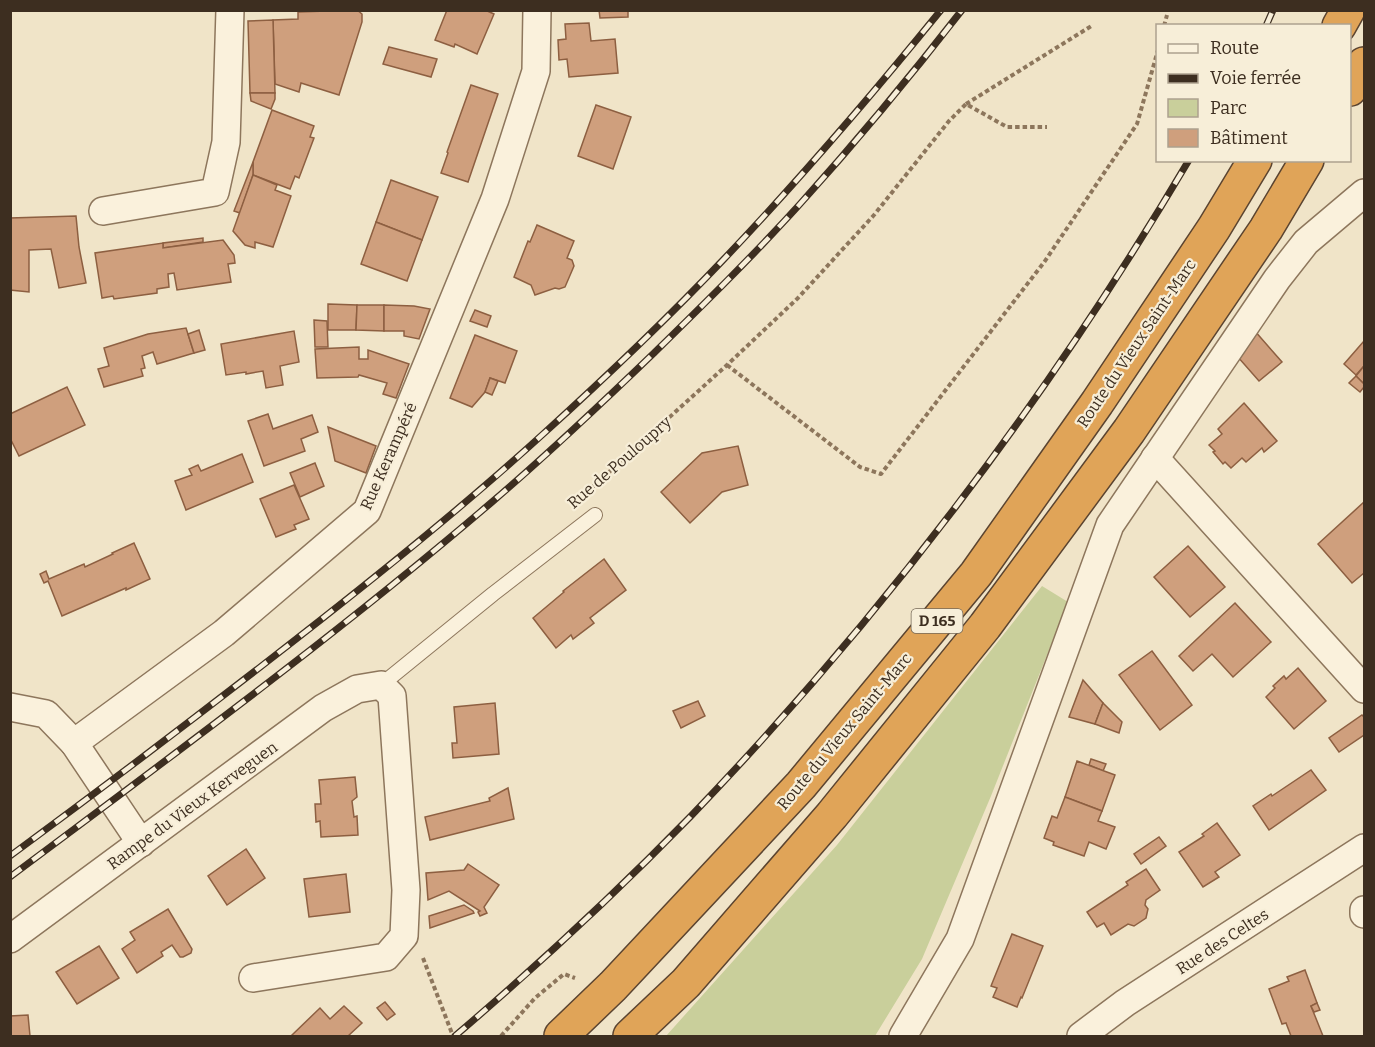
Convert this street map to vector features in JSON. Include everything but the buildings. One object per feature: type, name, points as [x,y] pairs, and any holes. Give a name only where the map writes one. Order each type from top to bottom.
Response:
[{"type":"highway","points":[[1340,24],[1348,10]]},
{"type":"highway","points":[[1351,87],[1365,64]]},
{"type":"highway","name":"Route du Vieux Saint-Marc","points":[[561,1036],[613,986],[801,784],[976,574],[1097,403],[1214,228],[1254,162]]},
{"type":"highway","name":"D 165","points":[[630,1036],[686,982],[809,842],[985,626],[1129,430],[1266,229],[1306,162]]},
{"type":"street","points":[[104,211],[215,192],[226,142],[230,10]]},
{"type":"street","name":"Rue Kerampéré","points":[[74,743],[224,633],[367,511],[495,199],[536,71],[537,10]]},
{"type":"street","points":[[903,1036],[960,939],[1110,525],[1277,279],[1306,242],[1365,193]]},
{"type":"street","points":[[1155,458],[1365,689]]},
{"type":"street","points":[[253,978],[386,957],[404,936],[406,890],[392,696],[381,686]]},
{"type":"street","name":"Rampe du Vieux Kerveguen","points":[[10,939],[323,708],[357,689],[381,686]]},
{"type":"street","points":[[10,707],[46,714],[74,743],[141,843]]},
{"type":"street","name":"Rue des Celtes","points":[[1081,1036],[1125,1004],[1365,848]]},
{"type":"lane","points":[[381,686],[596,515]]},
{"type":"path","points":[[1165,24],[1167,15]]},
{"type":"path","name":"Rue de Pouloupry","points":[[579,499],[798,298],[874,215],[949,121],[966,104],[1093,25]]},
{"type":"path","points":[[727,365],[860,467],[881,474],[1045,261],[1137,124],[1156,57]]},
{"type":"path","points":[[966,104],[1007,127],[1047,127]]},
{"type":"path","points":[[404,936],[418,944],[453,1036]]},
{"type":"path","points":[[501,1036],[535,998],[564,974],[582,980]]},
{"type":"green space","points":[[1042,586],[1068,602],[991,796],[922,959],[875,1036],[666,1036],[837,845]]},
{"type":"railway","points":[[10,856],[168,738],[351,596],[516,459],[635,348],[724,259],[835,136],[941,10]]},
{"type":"railway","points":[[10,877],[194,740],[375,599],[554,447],[654,353],[782,223],[862,133],[962,10]]},
{"type":"railway","points":[[1267,24],[1273,10]]},
{"type":"railway","points":[[455,1036],[576,929],[663,845],[761,741],[829,663],[959,503],[1020,420],[1079,335],[1188,162]]}]
